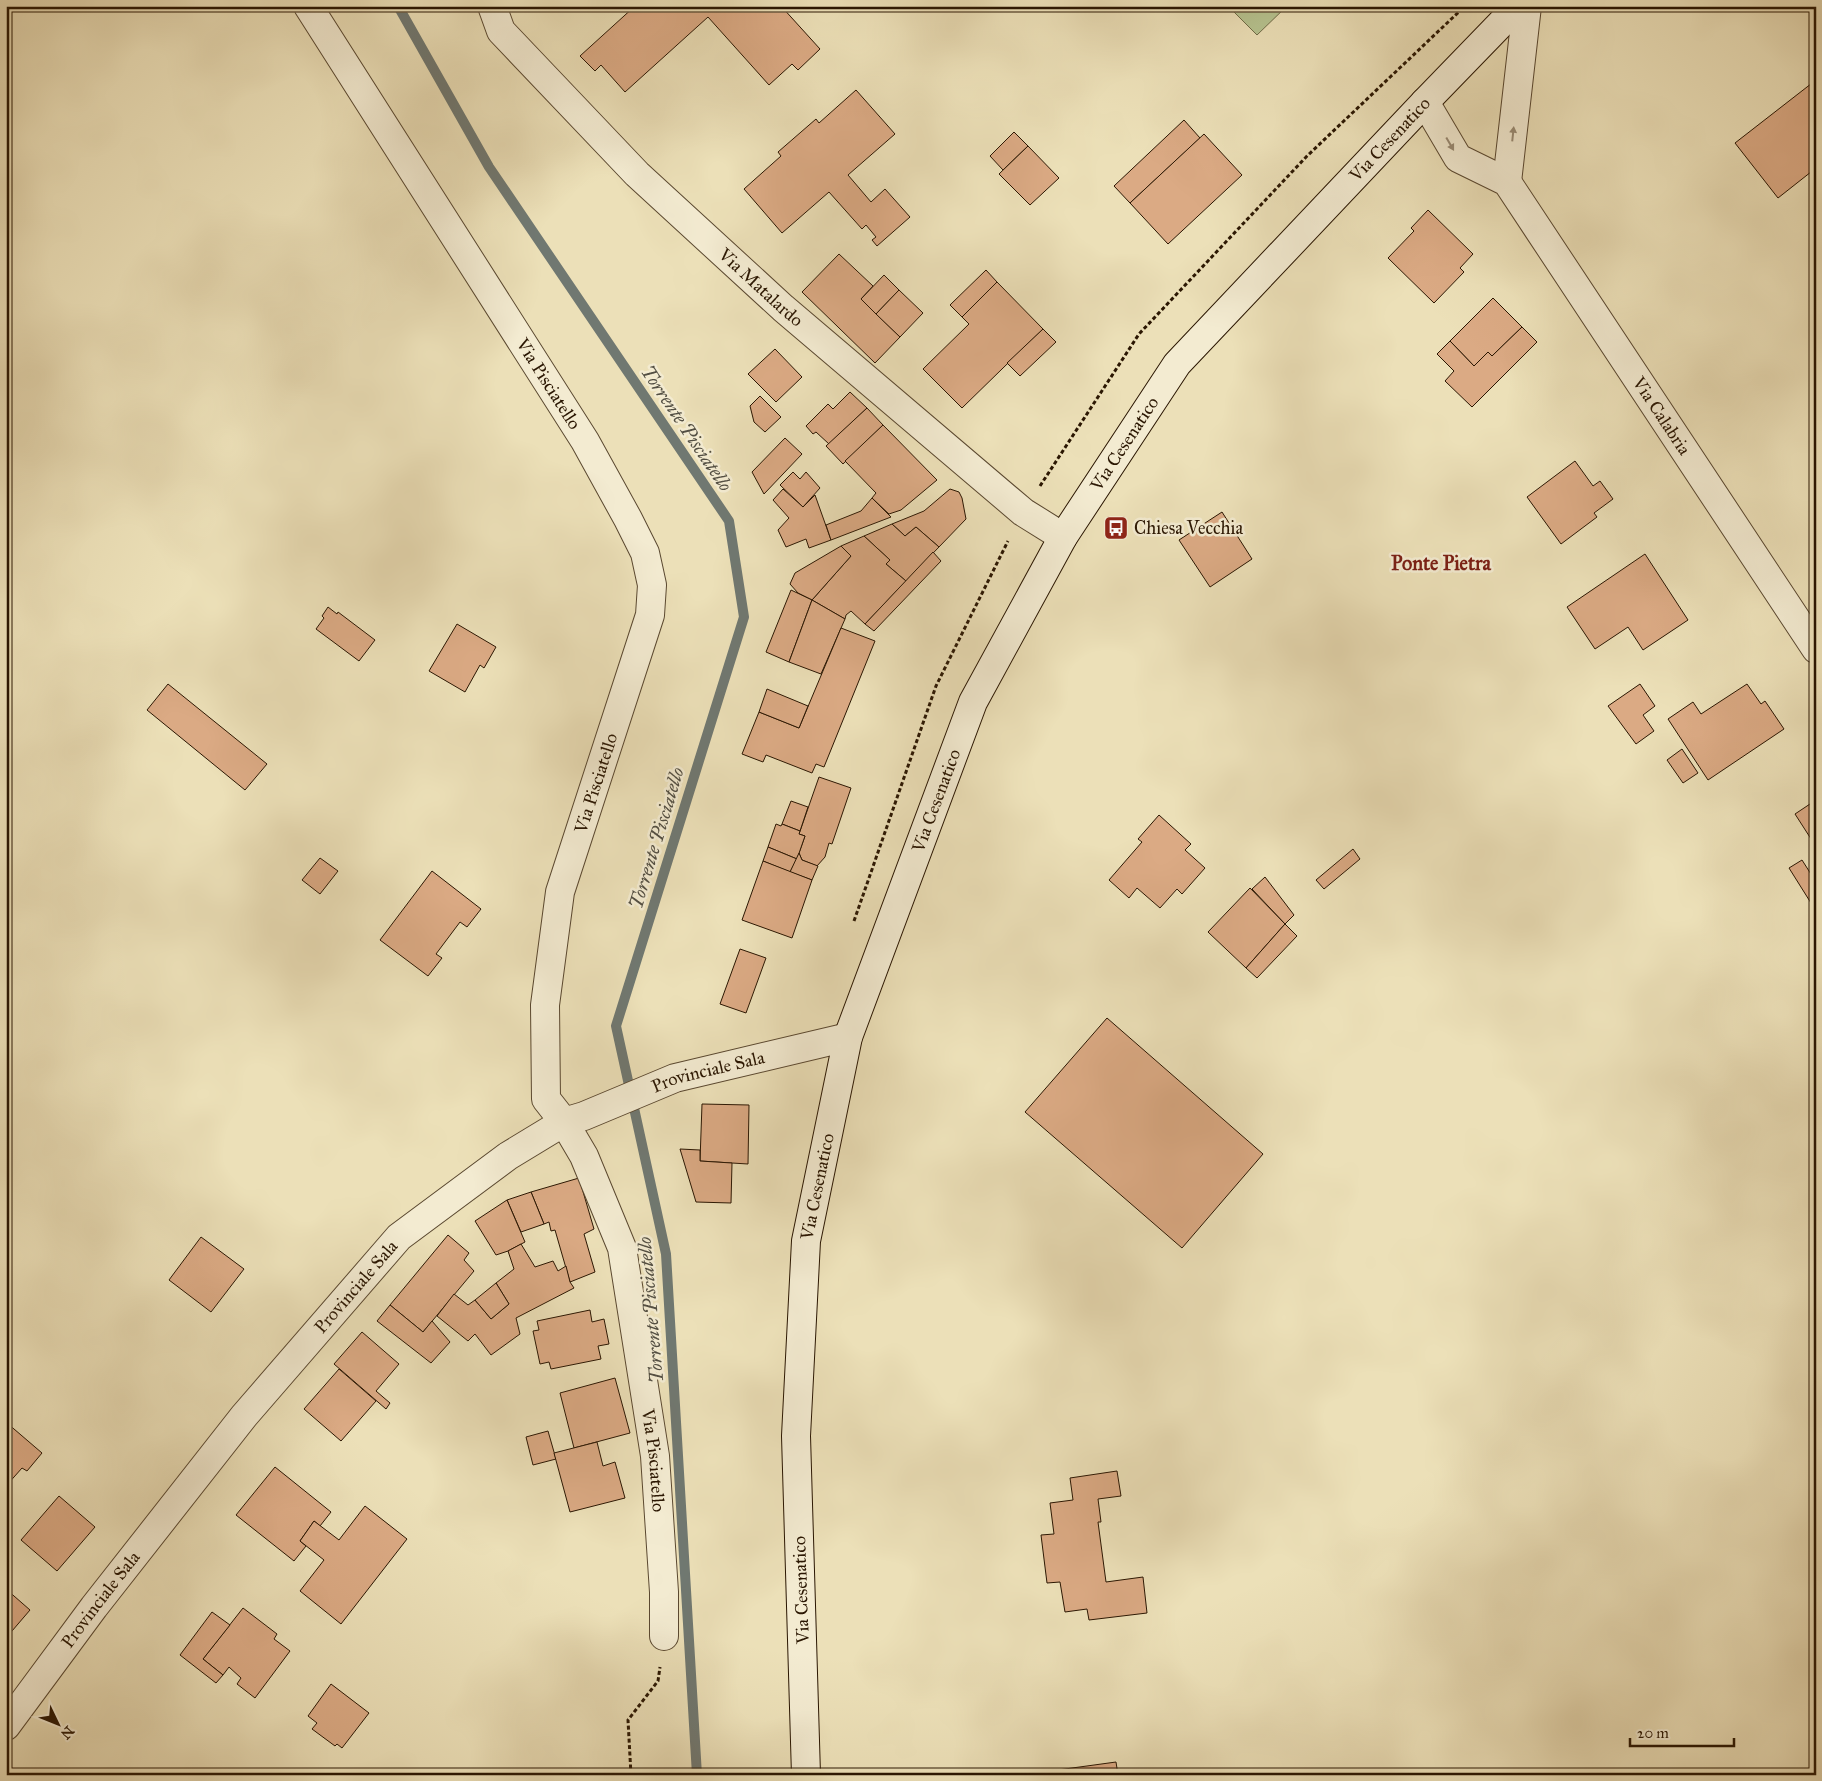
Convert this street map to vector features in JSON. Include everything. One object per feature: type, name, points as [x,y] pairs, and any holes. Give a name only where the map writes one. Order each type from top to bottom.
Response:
[{"type":"street","name":"Via Pisciatello","points":[[308,6],[585,441],[628,519],[644,553],[652,586],[650,615],[560,892],[545,1005],[546,1099],[574,1119],[584,1156],[622,1248],[655,1456],[664,1592],[664,1636]]},
{"type":"street","name":"Via Matalardo","points":[[492,6],[501,31],[637,174],[790,314],[1023,512],[1063,537]]},
{"type":"street","name":"Via Cesenatico","points":[[806,1775],[796,1436],[806,1241],[848,1037],[973,702],[1063,537],[1177,364],[1518,6]]},
{"type":"street","points":[[1425,102],[1458,158],[1507,182],[1527,6]]},
{"type":"street","name":"Via Calabria","points":[[1507,182],[1816,649]]},
{"type":"street","name":"Provinciale Sala","points":[[6,1726],[94,1606],[244,1416],[399,1237],[508,1156],[574,1119],[675,1078],[811,1044],[848,1037]]},
{"type":"path","points":[[631,1775],[628,1720],[658,1681],[664,1636]]},
{"type":"green space","points":[[1228,6],[1287,6],[1257,35]]},
{"type":"building","points":[[635,6],[781,6],[820,49],[798,70],[792,64],[769,85],[708,17],[625,92],[601,65],[595,71],[580,56]]},
{"type":"building","points":[[1816,80],[1816,168],[1778,198],[1735,143]]},
{"type":"building","points":[[856,90],[895,134],[848,175],[871,202],[885,189],[910,217],[877,246],[872,240],[876,237],[866,225],[862,229],[829,192],[782,233],[744,189],[781,156],[778,152],[816,119],[819,123]]},
{"type":"building","points":[[1184,120],[1200,138],[1130,203],[1114,186]]},
{"type":"building","points":[[1014,132],[1028,146],[1003,170],[990,156]]},
{"type":"building","points":[[1204,134],[1242,175],[1168,244],[1130,203]]},
{"type":"building","points":[[1028,146],[1059,178],[1030,205],[999,174]]},
{"type":"building","points":[[1428,210],[1473,254],[1460,268],[1464,272],[1434,303],[1388,258],[1414,231],[1411,228]]},
{"type":"building","points":[[839,254],[873,286],[861,299],[900,337],[875,363],[802,292]]},
{"type":"building","points":[[986,270],[997,282],[962,317],[950,305]]},
{"type":"building","points":[[884,275],[899,290],[876,314],[861,299]]},
{"type":"building","points":[[997,282],[1043,329],[962,408],[923,369],[969,324],[962,317]]},
{"type":"building","points":[[899,290],[923,313],[900,337],[876,314]]},
{"type":"building","points":[[1493,298],[1522,327],[1492,356],[1488,352],[1474,366],[1450,341]]},
{"type":"building","points":[[1522,327],[1537,342],[1472,407],[1445,381],[1454,371],[1437,354],[1450,341],[1474,366],[1488,352],[1492,356]]},
{"type":"building","points":[[1043,329],[1056,342],[1020,376],[1007,363]]},
{"type":"building","points":[[775,349],[802,377],[776,402],[748,374]]},
{"type":"building","points":[[850,392],[867,408],[829,444],[816,432],[813,434],[806,426],[828,404],[833,409]]},
{"type":"building","points":[[760,396],[781,417],[765,432],[754,422],[750,406]]},
{"type":"building","points":[[867,408],[883,425],[843,464],[826,446]]},
{"type":"building","points":[[883,425],[937,480],[901,510],[889,514],[872,498],[876,493],[845,461]]},
{"type":"building","points":[[785,438],[802,454],[764,494],[752,472]]},
{"type":"building","points":[[1575,461],[1593,486],[1600,481],[1613,499],[1594,513],[1597,517],[1561,544],[1527,497]]},
{"type":"building","points":[[793,472],[800,479],[806,472],[820,488],[803,507],[780,485]]},
{"type":"building","points":[[783,489],[803,507],[815,495],[831,540],[809,548],[806,539],[786,547],[778,530],[789,518],[773,500]]},
{"type":"building","points":[[950,489],[959,492],[966,519],[939,547],[916,527],[905,536],[892,524],[924,511]]},
{"type":"building","points":[[872,498],[891,517],[831,540],[826,525],[861,511]]},
{"type":"building","points":[[1222,512],[1252,559],[1210,587],[1179,540]]},
{"type":"building","points":[[892,524],[905,536],[916,527],[939,547],[906,581],[886,564],[890,560],[864,536]]},
{"type":"building","points":[[864,536],[890,560],[886,564],[906,581],[865,624],[851,611],[846,615],[845,619],[812,600],[851,556],[841,546]]},
{"type":"building","points":[[841,546],[851,556],[812,600],[798,593],[790,584],[795,573]]},
{"type":"building","points":[[933,552],[941,561],[874,631],[865,624]]},
{"type":"building","points":[[1645,554],[1688,620],[1643,650],[1628,627],[1595,649],[1567,607]]},
{"type":"building","points":[[791,590],[812,600],[789,662],[766,652]]},
{"type":"building","points":[[812,600],[845,619],[821,674],[789,662]]},
{"type":"building","points":[[328,607],[337,614],[338,612],[375,640],[359,661],[316,629],[324,618],[322,616]]},
{"type":"building","points":[[457,624],[496,647],[484,668],[480,665],[465,692],[429,671]]},
{"type":"building","points":[[841,628],[875,641],[824,767],[816,764],[812,773],[766,755],[763,762],[742,754],[759,712],[799,728]]},
{"type":"building","points":[[168,684],[267,764],[245,790],[147,710]]},
{"type":"building","points":[[1640,684],[1655,706],[1643,715],[1654,731],[1636,744],[1608,706]]},
{"type":"building","points":[[1747,684],[1761,704],[1765,701],[1784,729],[1708,780],[1668,719],[1693,702],[1701,714]]},
{"type":"building","points":[[767,689],[808,706],[799,728],[759,712]]},
{"type":"building","points":[[1682,749],[1698,773],[1683,783],[1667,760]]},
{"type":"building","points":[[819,777],[851,788],[832,844],[829,843],[825,857],[817,866],[802,860],[799,853],[805,836],[799,834]]},
{"type":"building","points":[[1816,800],[1816,840],[1813,842],[1795,814]]},
{"type":"building","points":[[791,801],[808,807],[800,831],[782,824]]},
{"type":"building","points":[[1159,815],[1191,844],[1185,850],[1205,868],[1182,894],[1177,889],[1160,908],[1137,888],[1129,898],[1109,880],[1142,842],[1138,839]]},
{"type":"building","points":[[776,824],[781,826],[782,824],[800,831],[799,834],[805,836],[797,859],[768,847]]},
{"type":"building","points":[[768,847],[797,859],[790,872],[763,861]]},
{"type":"building","points":[[1353,849],[1360,859],[1324,889],[1316,880]]},
{"type":"building","points":[[799,853],[802,860],[818,866],[812,880],[790,872]]},
{"type":"building","points":[[320,858],[338,871],[320,894],[302,880]]},
{"type":"building","points":[[1802,860],[1816,882],[1816,911],[1789,868]]},
{"type":"building","points":[[763,861],[812,880],[792,938],[742,920]]},
{"type":"building","points":[[432,871],[481,909],[467,927],[460,922],[436,954],[442,958],[428,976],[380,940]]},
{"type":"building","points":[[1265,877],[1294,915],[1285,924],[1252,889]]},
{"type":"building","points":[[1250,888],[1285,924],[1246,968],[1208,932]]},
{"type":"building","points":[[1285,924],[1297,936],[1257,978],[1246,968]]},
{"type":"building","points":[[740,949],[766,958],[746,1013],[720,1004]]},
{"type":"building","points":[[1107,1018],[1263,1154],[1182,1248],[1025,1112]]},
{"type":"building","points":[[702,1104],[749,1105],[748,1164],[700,1161]]},
{"type":"building","points":[[680,1149],[700,1150],[700,1161],[732,1163],[731,1203],[696,1202]]},
{"type":"building","points":[[579,1178],[594,1229],[584,1234],[595,1272],[570,1282],[555,1230],[551,1231],[549,1222],[544,1224],[531,1192]]},
{"type":"building","points":[[531,1192],[544,1224],[521,1232],[507,1200]]},
{"type":"building","points":[[507,1200],[525,1242],[496,1255],[475,1221]]},
{"type":"building","points":[[448,1235],[469,1253],[464,1260],[474,1271],[423,1332],[390,1305]]},
{"type":"building","points":[[201,1237],[244,1269],[211,1312],[169,1280]]},
{"type":"building","points":[[521,1244],[535,1267],[553,1261],[558,1271],[566,1266],[570,1282],[574,1288],[516,1318],[520,1334],[491,1355],[475,1334],[468,1341],[437,1316],[454,1294],[468,1305],[475,1300],[491,1319],[509,1304],[496,1283],[514,1269],[508,1251]]},
{"type":"building","points":[[496,1283],[509,1304],[491,1319],[475,1300]]},
{"type":"building","points":[[390,1305],[423,1332],[432,1321],[450,1342],[431,1363],[377,1321]]},
{"type":"building","points":[[590,1310],[592,1322],[604,1319],[609,1344],[598,1346],[601,1359],[551,1369],[549,1362],[540,1364],[533,1331],[539,1330],[537,1321]]},
{"type":"building","points":[[362,1332],[399,1364],[376,1391],[390,1403],[386,1409],[334,1364]]},
{"type":"building","points":[[339,1369],[376,1401],[341,1441],[304,1409]]},
{"type":"building","points":[[615,1378],[630,1433],[574,1448],[560,1393]]},
{"type":"building","points":[[7,1423],[42,1453],[27,1471],[22,1468],[6,1486]]},
{"type":"building","points":[[548,1431],[556,1459],[533,1465],[526,1437]]},
{"type":"building","points":[[597,1442],[603,1466],[615,1462],[625,1498],[570,1512],[554,1453]]},
{"type":"building","points":[[275,1467],[331,1512],[320,1526],[314,1521],[300,1541],[306,1546],[294,1561],[236,1515]]},
{"type":"building","points":[[1117,1471],[1121,1496],[1098,1499],[1101,1522],[1098,1522],[1106,1582],[1143,1577],[1147,1613],[1089,1620],[1087,1609],[1065,1612],[1060,1582],[1047,1583],[1041,1535],[1054,1534],[1050,1503],[1073,1500],[1070,1478]]},
{"type":"building","points":[[59,1496],[95,1527],[57,1571],[21,1540]]},
{"type":"building","points":[[365,1506],[407,1539],[341,1624],[300,1591],[324,1560],[300,1541],[314,1521],[339,1540]]},
{"type":"building","points":[[6,1589],[30,1610],[6,1638]]},
{"type":"building","points":[[243,1608],[277,1634],[274,1639],[290,1651],[255,1698],[237,1684],[241,1678],[229,1667],[223,1675],[203,1659]]},
{"type":"building","points":[[212,1612],[230,1625],[203,1659],[223,1675],[216,1683],[180,1655]]},
{"type":"building","points":[[331,1684],[369,1713],[342,1748],[337,1744],[335,1746],[312,1729],[317,1723],[308,1716]]},
{"type":"building","points":[[1116,1762],[1118,1775],[1044,1775],[1043,1772]]},
{"type":"waterway","name":"Torrente Pisciatello","points":[[398,6],[489,167],[729,521],[744,617],[616,1026],[666,1254],[697,1775]]},
{"type":"place","name":"Chiesa Vecchia","points":[[1116,528]]},
{"type":"district","name":"Ponte Pietra","points":[[1441,563]]}]
